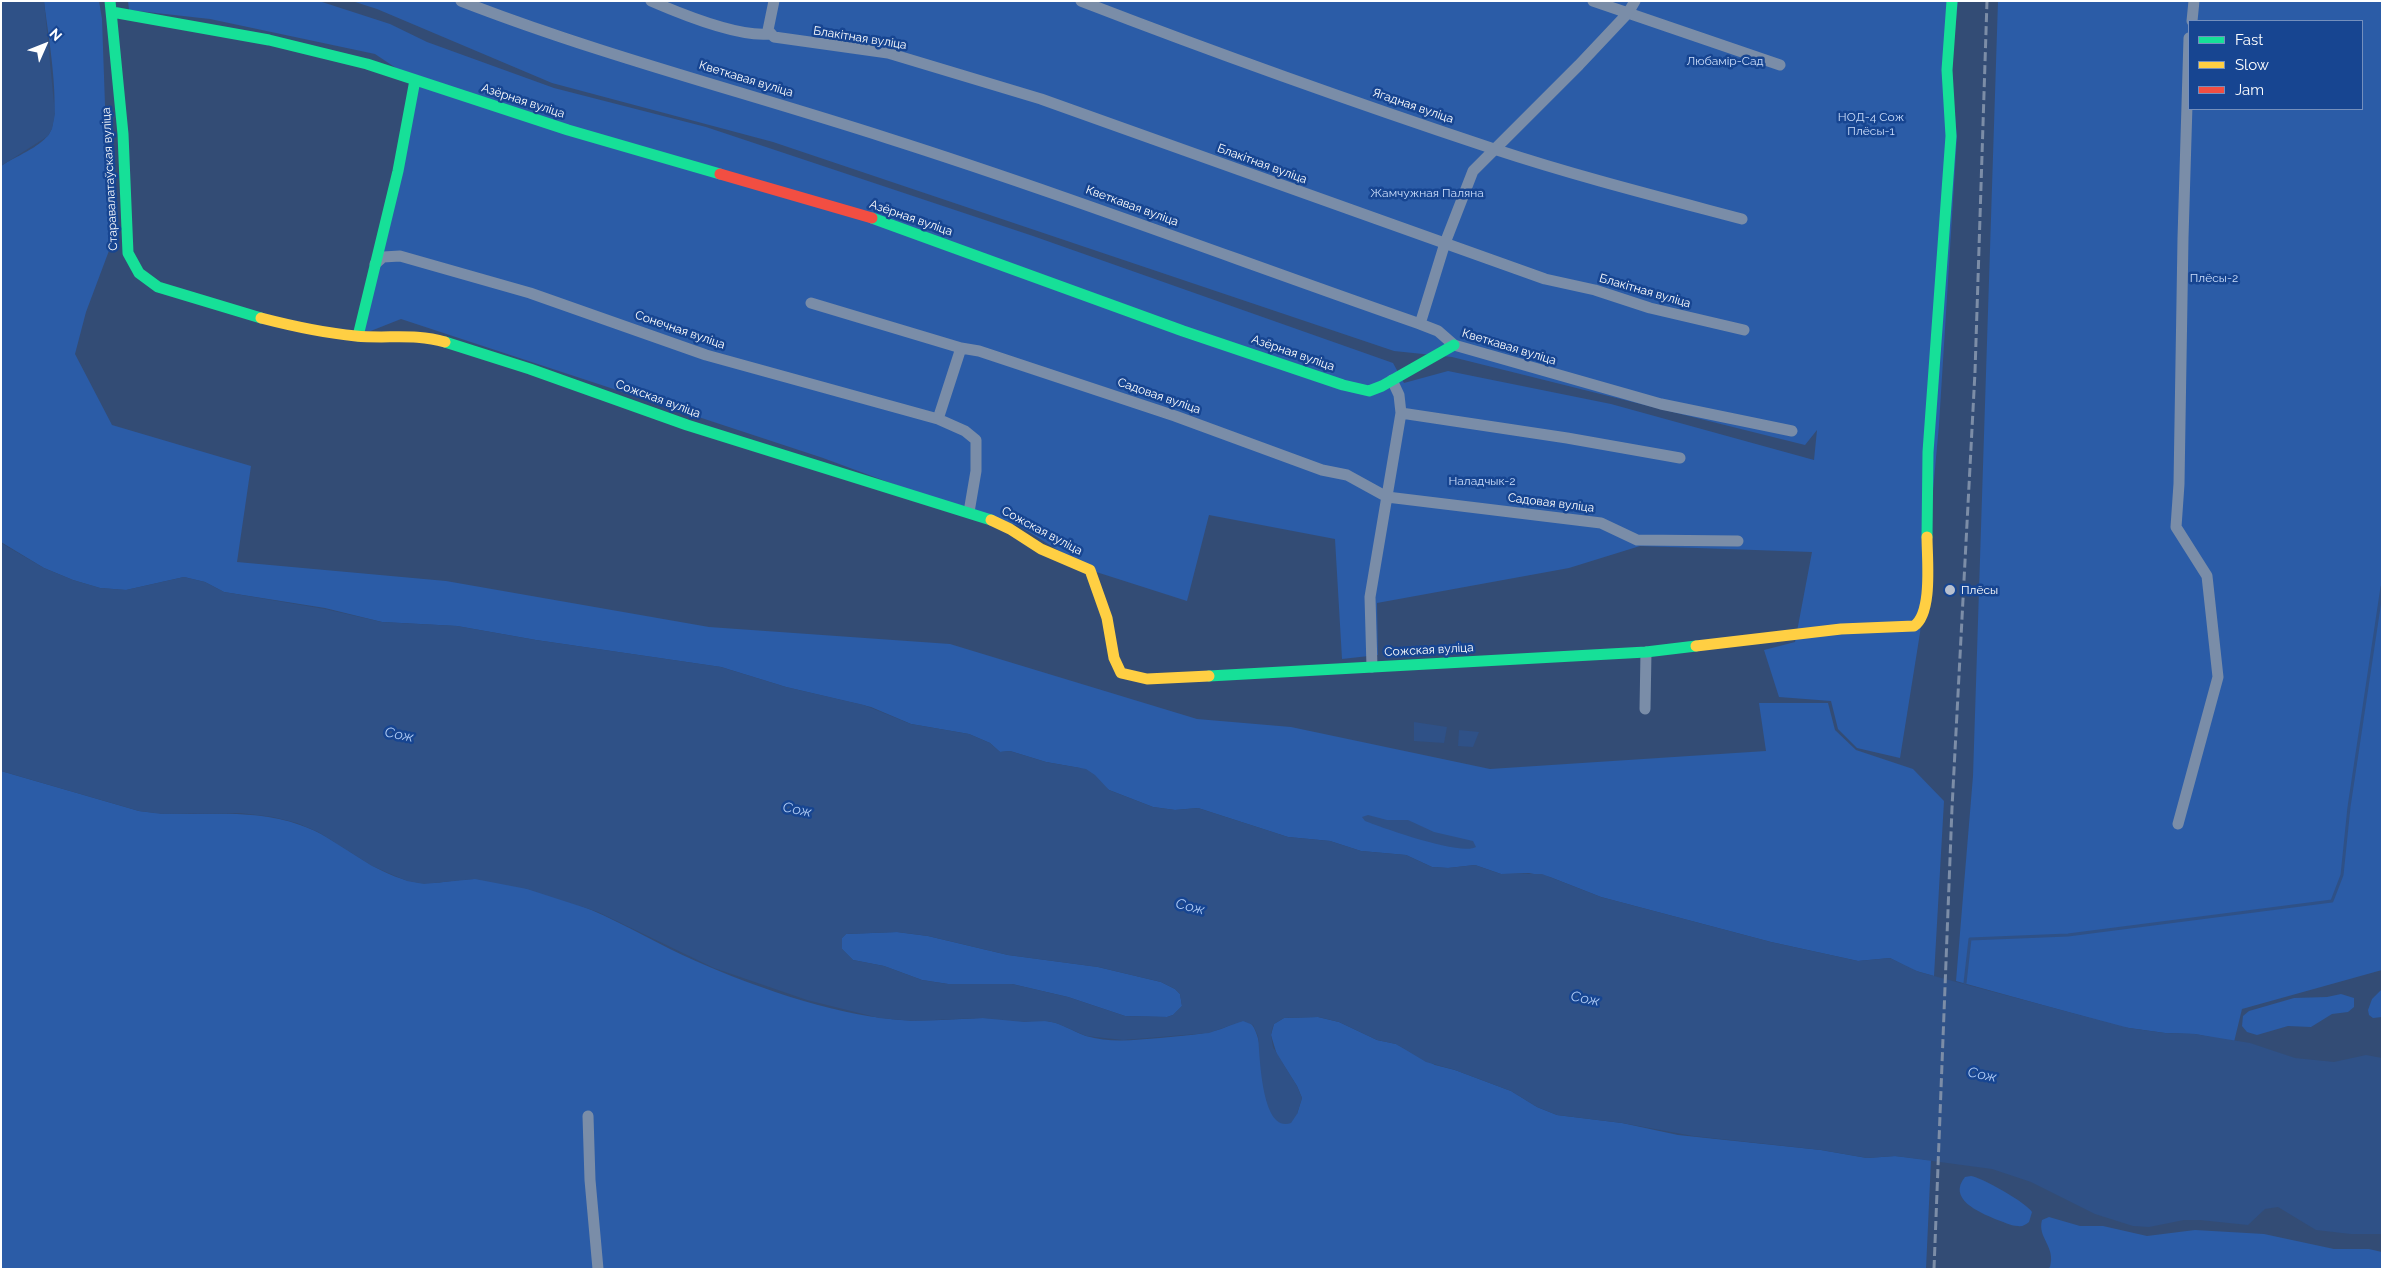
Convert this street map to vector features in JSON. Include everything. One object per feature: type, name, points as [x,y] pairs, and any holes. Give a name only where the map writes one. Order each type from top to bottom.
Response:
[{"type":"street","name":"Кветкавая вуліца","points":[[461,1],[587,46],[786,106],[1042,188],[1420,324],[1438,331],[1454,345],[1661,404],[1792,432]]},
{"type":"street","name":"Блакітная вуліца","points":[[651,1],[717,25],[751,34],[769,34],[788,40],[888,53],[945,69],[1041,99],[1545,280],[1594,290],[1650,308],[1744,330]]},
{"type":"street","points":[[769,34],[768,30],[774,1]]},
{"type":"street","name":"Ягадная вуліца","points":[[1081,1],[1171,36],[1495,149],[1616,185],[1742,219]]},
{"type":"street","points":[[1593,1],[1780,65]]},
{"type":"street","points":[[1420,324],[1445,243],[1473,171],[1628,13],[1635,1]]},
{"type":"street","name":"Сожская вуліца","points":[[358,336],[397,335],[432,338],[524,366],[688,426],[969,512],[1010,529],[1041,549],[1090,570],[1101,596],[1111,635],[1111,657],[1120,673],[1147,679],[1646,652],[1841,629],[1914,626],[1924,616],[1928,452],[1951,136],[1947,70],[1952,1]]},
{"type":"street","points":[[2192,20],[2194,1]]},
{"type":"street","name":"Азёрная вуліца","points":[[111,7],[269,40],[366,64],[568,130],[869,217],[1182,331],[1343,385],[1369,390],[1392,380],[1454,345]]},
{"type":"street","name":"Старавалатаўская вуліца","points":[[111,7],[123,134],[128,253],[135,270],[148,282],[158,287],[260,317],[358,336]]},
{"type":"street","points":[[2178,824],[2218,677],[2208,576],[2176,527],[2179,484],[2188,71]]},
{"type":"street","points":[[358,336],[398,171],[415,80]]},
{"type":"street","name":"Сонечная вуліца","points":[[376,264],[383,257],[400,256],[530,293],[706,355],[938,419],[965,430],[976,440],[976,471],[969,512]]},
{"type":"street","name":"Садовая вуліца","points":[[811,303],[961,348],[979,351],[1078,383],[1322,470],[1347,475],[1387,497],[1601,523],[1637,540],[1738,541]]},
{"type":"street","points":[[938,419],[961,348]]},
{"type":"street","points":[[1372,667],[1370,597],[1401,413],[1399,395],[1392,380]]},
{"type":"street","points":[[1401,413],[1680,458]]},
{"type":"street","points":[[1644,709],[1646,652]]},
{"type":"street","points":[[588,1116],[590,1180],[598,1269]]},
{"type":"green space","points":[[44,1],[99,1],[102,19],[110,248],[86,312],[75,354],[112,425],[251,466],[237,562],[446,581],[709,627],[950,644],[1197,719],[1291,727],[1490,769],[1766,751],[1759,703],[1828,703],[1835,730],[1856,750],[1913,769],[1944,801],[1934,976],[1913,970],[1890,958],[1858,961],[1771,942],[1601,897],[1550,877],[1529,873],[1501,874],[1475,865],[1448,868],[1432,867],[1406,855],[1361,851],[1330,841],[1288,837],[1198,808],[1175,810],[1153,807],[1109,790],[1080,768],[1046,762],[1010,751],[1000,752],[990,743],[969,734],[911,724],[871,707],[786,687],[721,667],[536,640],[457,626],[382,622],[325,608],[224,592],[205,582],[184,577],[126,590],[100,588],[73,580],[44,568],[1,542],[1,166],[39,144],[49,134],[53,124],[55,109],[53,70]]},
{"type":"green space","points":[[128,1],[319,1],[390,24],[427,42],[554,88],[706,127],[1033,236],[1393,363],[1404,383],[1448,371],[1611,404],[1814,460],[1817,430],[1805,445],[1452,357],[1394,351],[773,142],[552,83],[377,9],[352,1],[1958,1],[1951,71],[1957,137],[1939,425],[1920,633],[1900,758],[1857,748],[1838,729],[1831,701],[1779,697],[1764,650],[1795,642],[1812,552],[1640,546],[1569,568],[1377,603],[1378,655],[1342,659],[1335,539],[1209,515],[1187,601],[1090,570],[1019,526],[969,512],[823,458],[401,319],[358,336],[414,80],[375,54],[210,19],[129,10]]},
{"type":"green space","name":"Плёсы-2","points":[[1998,1],[2382,1],[2382,970],[2242,1009],[2234,1042],[2195,1034],[2165,1033],[2122,1027],[1956,981],[1973,776]]},
{"type":"green space","points":[[1,771],[139,811],[179,814],[240,814],[280,819],[315,831],[381,870],[395,877],[410,881],[436,883],[478,879],[532,890],[591,910],[693,960],[746,982],[803,1001],[858,1014],[908,1020],[983,1018],[1045,1021],[1061,1025],[1086,1036],[1113,1040],[1141,1040],[1199,1034],[1221,1029],[1239,1021],[1247,1021],[1254,1028],[1260,1047],[1267,1101],[1297,1114],[1302,1098],[1297,1086],[1277,1055],[1271,1035],[1274,1024],[1284,1018],[1318,1017],[1339,1022],[1377,1040],[1396,1044],[1435,1065],[1455,1070],[1511,1091],[1537,1107],[1557,1115],[1622,1123],[1678,1135],[1821,1150],[1867,1158],[1895,1156],[1931,1160],[1926,1269],[1,1269]]},
{"type":"green space","points":[[897,932],[928,936],[1008,955],[1098,967],[1161,982],[1175,989],[1180,994],[1182,1006],[1173,1015],[1167,1017],[1125,1016],[1068,997],[1012,984],[948,984],[922,980],[884,966],[853,960],[842,949],[842,938],[846,934]]},
{"type":"green space","points":[[2382,989],[2382,1017],[2373,1018],[2369,1015],[2368,1010],[2372,999]]},
{"type":"green space","points":[[2341,994],[2354,998],[2354,1007],[2348,1012],[2332,1014],[2311,1027],[2288,1026],[2257,1035],[2247,1032],[2242,1026],[2243,1016],[2249,1011],[2294,998],[2327,997]]},
{"type":"green space","points":[[1971,1176],[2003,1191],[2022,1203],[2032,1212],[2029,1222],[2025,1225],[2015,1226],[1981,1213],[1967,1204],[1962,1198],[1960,1185],[1965,1177]]},
{"type":"green space","points":[[2049,1217],[2080,1226],[2103,1226],[2147,1236],[2195,1230],[2264,1234],[2334,1249],[2369,1249],[2382,1252],[2382,1269],[2047,1269],[2050,1267],[2051,1253],[2041,1226],[2042,1220]]},
{"type":"water","points":[[1,1],[44,1],[55,114],[52,129],[48,136],[1,166]]},
{"type":"water","name":"Сож","points":[[1,543],[44,568],[73,580],[100,588],[126,590],[184,577],[205,582],[224,592],[325,609],[382,622],[457,626],[536,640],[721,667],[786,687],[864,705],[911,724],[969,734],[990,743],[1000,752],[1010,751],[1046,762],[1086,769],[1095,775],[1109,790],[1153,807],[1175,810],[1198,808],[1288,837],[1330,841],[1361,851],[1406,855],[1432,867],[1448,868],[1475,865],[1501,874],[1542,874],[1601,897],[1771,942],[1858,961],[1890,958],[1919,972],[2129,1028],[2165,1033],[2195,1034],[2250,1043],[2295,1058],[2334,1062],[2366,1055],[2382,1058],[2382,1234],[2351,1234],[2316,1230],[2278,1207],[2265,1209],[2248,1225],[2184,1220],[2149,1227],[2133,1226],[2095,1214],[2031,1182],[1992,1169],[1895,1156],[1867,1158],[1821,1150],[1693,1136],[1622,1123],[1557,1115],[1537,1107],[1511,1091],[1455,1070],[1426,1062],[1396,1044],[1377,1040],[1339,1022],[1318,1017],[1284,1018],[1274,1024],[1272,1029],[1273,1047],[1297,1086],[1302,1098],[1297,1114],[1291,1123],[1281,1123],[1273,1117],[1264,1091],[1258,1036],[1253,1025],[1243,1021],[1209,1033],[1123,1040],[1086,1036],[1047,1021],[1024,1022],[982,1018],[911,1021],[879,1018],[807,1000],[714,968],[598,912],[527,889],[475,879],[424,884],[407,881],[372,866],[318,832],[297,823],[273,817],[240,813],[161,814],[139,811],[1,771]],"holes":[[[897,932],[928,936],[1008,955],[1098,967],[1161,982],[1175,989],[1180,994],[1182,1006],[1173,1015],[1167,1017],[1125,1016],[1068,997],[1012,984],[948,984],[922,980],[884,966],[853,960],[842,949],[842,938],[846,934]]]},
{"type":"water","points":[[1414,722],[1447,727],[1444,743],[1414,741]]},
{"type":"water","points":[[1459,730],[1479,732],[1473,747],[1458,746]]},
{"type":"water","points":[[1368,815],[1387,820],[1408,820],[1434,832],[1473,841],[1476,847],[1468,849],[1455,848],[1422,840],[1365,821],[1362,817]]},
{"type":"waterway","points":[[1965,983],[1970,939],[2068,935],[2332,901],[2342,875],[2349,807],[2382,587]]},
{"type":"railway","points":[[1934,1269],[1952,808],[1975,372],[1987,1]]},
{"type":"traffic: fast","points":[[110,1],[123,134],[128,253],[139,273],[158,287],[261,318]]},
{"type":"traffic: fast","points":[[1927,537],[1928,452],[1951,136],[1947,70],[1952,1]]},
{"type":"traffic: fast","points":[[112,12],[269,40],[367,64],[568,130],[720,174]]},
{"type":"traffic: fast","points":[[358,336],[398,171],[415,80]]},
{"type":"traffic: fast","points":[[872,218],[1183,331],[1343,385],[1369,391],[1382,386],[1454,345]]},
{"type":"traffic: fast","points":[[445,342],[530,369],[687,425],[991,520]]},
{"type":"traffic: fast","points":[[1209,676],[1646,652],[1696,646]]},
{"type":"traffic: slow","points":[[261,318],[344,335],[423,338],[445,342]]},
{"type":"traffic: slow","points":[[991,520],[1010,529],[1041,549],[1090,570],[1107,618],[1114,658],[1121,673],[1147,679],[1209,676]]},
{"type":"traffic: slow","points":[[1696,646],[1841,629],[1914,626],[1924,610],[1928,585],[1927,537]]},
{"type":"traffic: jam","points":[[720,174],[872,218]]},
{"type":"place","name":"Плёсы","points":[[1950,590]]},
{"type":"park label","name":"Любамір-Сад","points":[[1725,61]]},
{"type":"park label","name":"НОД-4 Сож Плёсы-1","points":[[1871,124]]},
{"type":"park label","name":"Жамчужная Паляна","points":[[1427,193]]},
{"type":"park label","name":"Наладчык-2","points":[[1482,481]]}]
